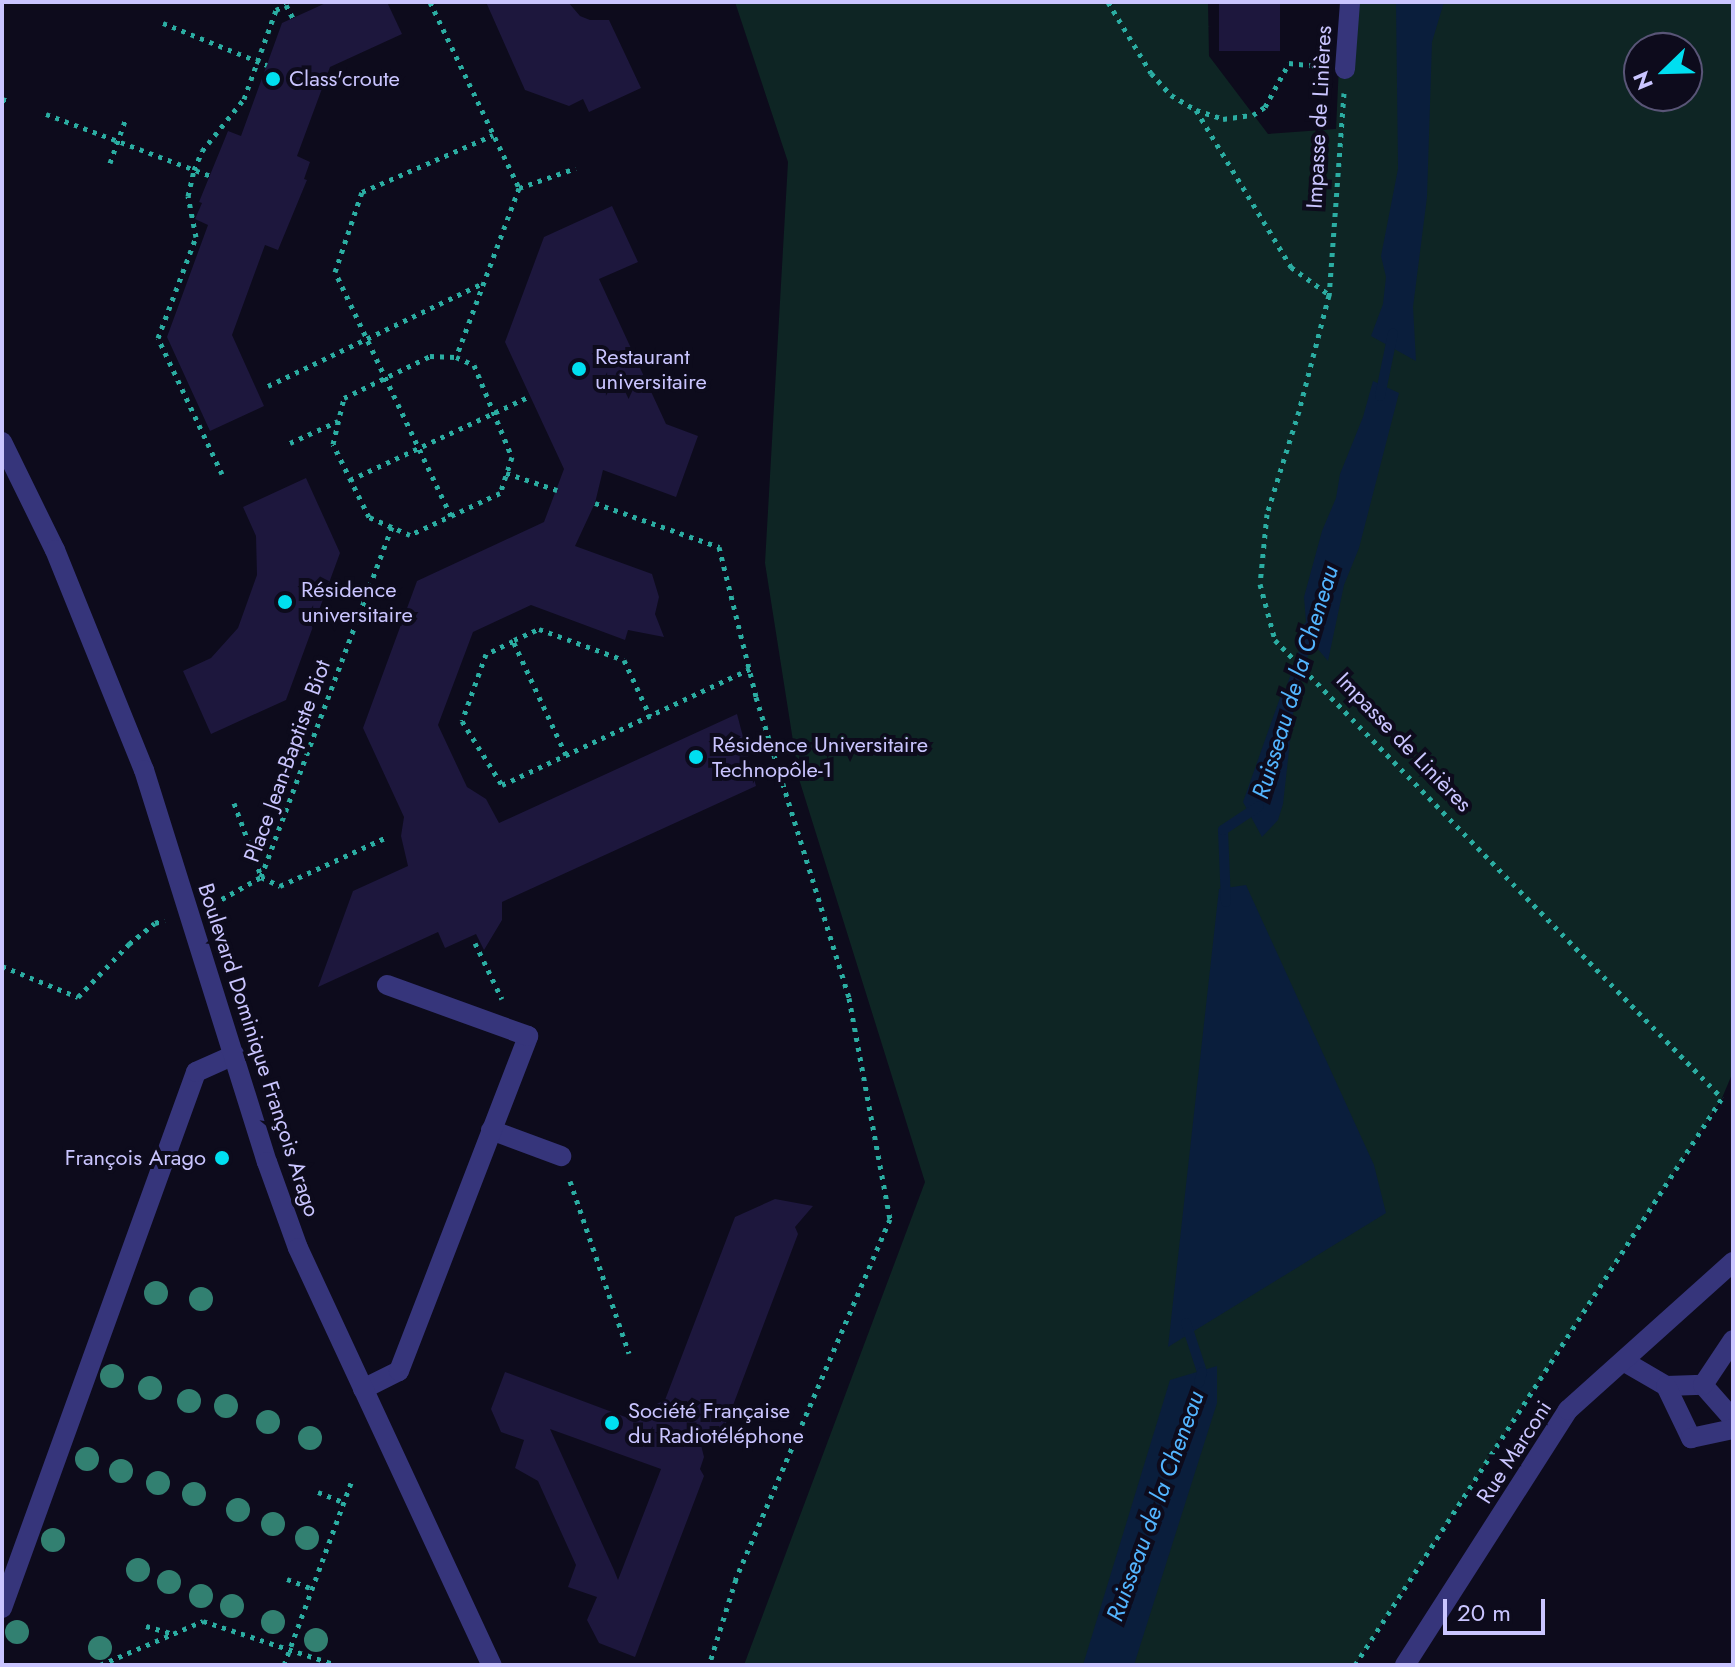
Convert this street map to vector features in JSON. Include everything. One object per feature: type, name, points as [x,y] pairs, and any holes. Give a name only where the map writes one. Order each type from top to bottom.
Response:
[{"type":"street","name":"Impasse de Linières","points":[[1345,69],[1350,2]]},
{"type":"street","name":"Boulevard Dominique François Arago","points":[[2,442],[55,550],[144,770],[267,1162],[298,1248],[492,1665]]},
{"type":"street","points":[[363,1389],[399,1371],[528,1036],[387,985]]},
{"type":"street","points":[[2,1608],[196,1072],[234,1055]]},
{"type":"street","points":[[491,1130],[561,1156]]},
{"type":"street","name":"Rue Marconi","points":[[1405,1665],[1568,1410],[1733,1262]]},
{"type":"street","points":[[1703,1385],[1733,1340]]},
{"type":"street","points":[[1625,1362],[1666,1386],[1703,1385]]},
{"type":"street","points":[[1703,1385],[1733,1419]]},
{"type":"street","points":[[1666,1386],[1691,1438],[1733,1429]]},
{"type":"path","points":[[430,2],[519,188],[456,357]]},
{"type":"path","points":[[1108,2],[1151,73],[1171,95],[1196,110],[1223,119],[1253,115],[1265,107],[1289,63],[1345,69]]},
{"type":"path","points":[[222,474],[158,338],[196,237],[188,196],[202,151],[244,99],[276,10],[286,3],[293,18]]},
{"type":"path","points":[[163,23],[267,65]]},
{"type":"path","name":"Impasse de Linières","points":[[1345,69],[1338,207],[1329,295],[1299,411],[1267,514],[1260,584],[1275,640],[1312,682],[1722,1098]]},
{"type":"path","points":[[2,99],[11,102]]},
{"type":"path","points":[[1196,110],[1291,267],[1329,295]]},
{"type":"path","points":[[46,114],[214,177]]},
{"type":"path","points":[[110,163],[126,118]]},
{"type":"path","points":[[451,516],[335,272],[362,192],[493,135]]},
{"type":"path","points":[[519,188],[576,168]]},
{"type":"path","points":[[268,386],[483,283]]},
{"type":"path","points":[[430,356],[456,357],[474,365],[512,457],[500,493],[410,535],[369,517],[350,480],[333,444],[344,398],[430,356]]},
{"type":"path","points":[[350,480],[530,396]]},
{"type":"path","points":[[290,443],[339,420]]},
{"type":"path","points":[[506,473],[557,490]]},
{"type":"path","points":[[595,503],[719,547],[750,669],[849,998],[890,1219],[756,1527],[709,1665]]},
{"type":"path","name":"Place Jean-Baptiste Biot","points":[[387,837],[280,886],[261,877],[392,527]]},
{"type":"path","points":[[650,716],[624,660],[539,629],[486,654],[462,721],[502,785],[650,716],[750,669]]},
{"type":"path","points":[[513,641],[566,755]]},
{"type":"path","points":[[2,966],[78,997],[129,944],[155,923],[220,901],[261,877],[234,803]]},
{"type":"path","points":[[475,943],[501,997]]},
{"type":"path","points":[[1355,1665],[1722,1098],[1733,1098]]},
{"type":"path","points":[[561,1156],[629,1353]]},
{"type":"path","points":[[284,1665],[351,1483]]},
{"type":"path","points":[[318,1492],[343,1502]]},
{"type":"path","points":[[287,1579],[311,1588]]},
{"type":"path","points":[[100,1665],[203,1621],[337,1665]]},
{"type":"path","points":[[146,1626],[171,1633]]},
{"type":"green space","points":[[735,2],[1208,2],[1209,56],[1268,134],[1336,129],[1342,2],[1733,2],[1733,1072],[1722,1098],[1355,1665],[744,1665],[925,1182],[799,779],[765,563],[788,162]]},
{"type":"water","points":[[1396,2],[1444,2],[1432,42],[1427,197],[1413,307],[1416,361],[1371,336],[1383,304],[1386,277],[1381,256],[1398,169]]},
{"type":"water","points":[[1373,381],[1399,393],[1359,548],[1344,585],[1328,661],[1300,628],[1306,622],[1304,597],[1322,531],[1336,498],[1340,474],[1363,417]]},
{"type":"water","points":[[1281,695],[1294,706],[1283,804],[1278,820],[1262,837],[1243,802]]},
{"type":"water","points":[[1246,885],[1374,1165],[1386,1213],[1168,1347],[1219,889]]},
{"type":"water","points":[[1217,1366],[1217,1403],[1134,1665],[1083,1665],[1170,1380]]},
{"type":"building","points":[[328,2],[387,2],[402,34],[330,67],[297,156],[310,162],[304,179],[307,180],[278,250],[265,245],[232,335],[264,406],[210,431],[167,337],[208,225],[195,219],[202,203],[199,202],[228,131],[241,136],[282,23]]},
{"type":"building","points":[[486,2],[568,2],[580,16],[590,20],[609,20],[641,88],[589,112],[583,99],[569,106],[525,90]]},
{"type":"building","points":[[1219,2],[1280,2],[1280,51],[1219,51]]},
{"type":"building","name":"Résidence Universitaire Technopôle-1","points":[[612,206],[638,262],[599,279],[666,424],[698,436],[676,497],[603,470],[595,503],[575,546],[652,574],[659,597],[655,614],[664,637],[628,630],[625,640],[531,605],[473,632],[438,725],[467,787],[486,799],[499,823],[737,714],[756,786],[502,902],[502,920],[484,950],[476,934],[445,948],[438,932],[318,987],[353,891],[408,866],[401,836],[404,817],[363,728],[417,581],[544,522],[564,469],[505,342],[544,237]]},
{"type":"building","name":"Résidence universitaire","points":[[306,478],[340,553],[286,700],[211,734],[183,671],[211,658],[238,628],[257,575],[256,536],[243,507]]},
{"type":"building","name":"Société Française du Radiotéléphone","points":[[775,1199],[813,1206],[795,1227],[798,1234],[724,1429],[700,1441],[704,1457],[700,1469],[704,1476],[635,1657],[599,1643],[587,1620],[597,1597],[568,1587],[576,1565],[538,1481],[515,1468],[524,1440],[501,1432],[491,1409],[505,1372],[628,1418],[665,1400],[735,1217]],"holes":[[[550,1429],[661,1469],[618,1580]]]},
{"type":"waterway","name":"Ruisseau de la Cheneau","points":[[1380,396],[1393,333]]},
{"type":"waterway","name":"Ruisseau de la Cheneau","points":[[1284,709],[1313,626]]},
{"type":"waterway","name":"Ruisseau de la Cheneau","points":[[1226,902],[1223,830],[1259,806]]},
{"type":"waterway","name":"Ruisseau de la Cheneau","points":[[1186,1323],[1202,1372],[1199,1383]]},
{"type":"place","name":"Class'croute","points":[[273,79]]},
{"type":"place","name":"Restaurant universitaire","points":[[579,369]]},
{"type":"place","name":"Résidence universitaire","points":[[285,602]]},
{"type":"place","name":"Résidence Universitaire Technopôle-1","points":[[696,757]]},
{"type":"place","name":"François Arago","points":[[222,1158]]},
{"type":"place","name":"Société Française du Radiotéléphone","points":[[612,1423]]}]
